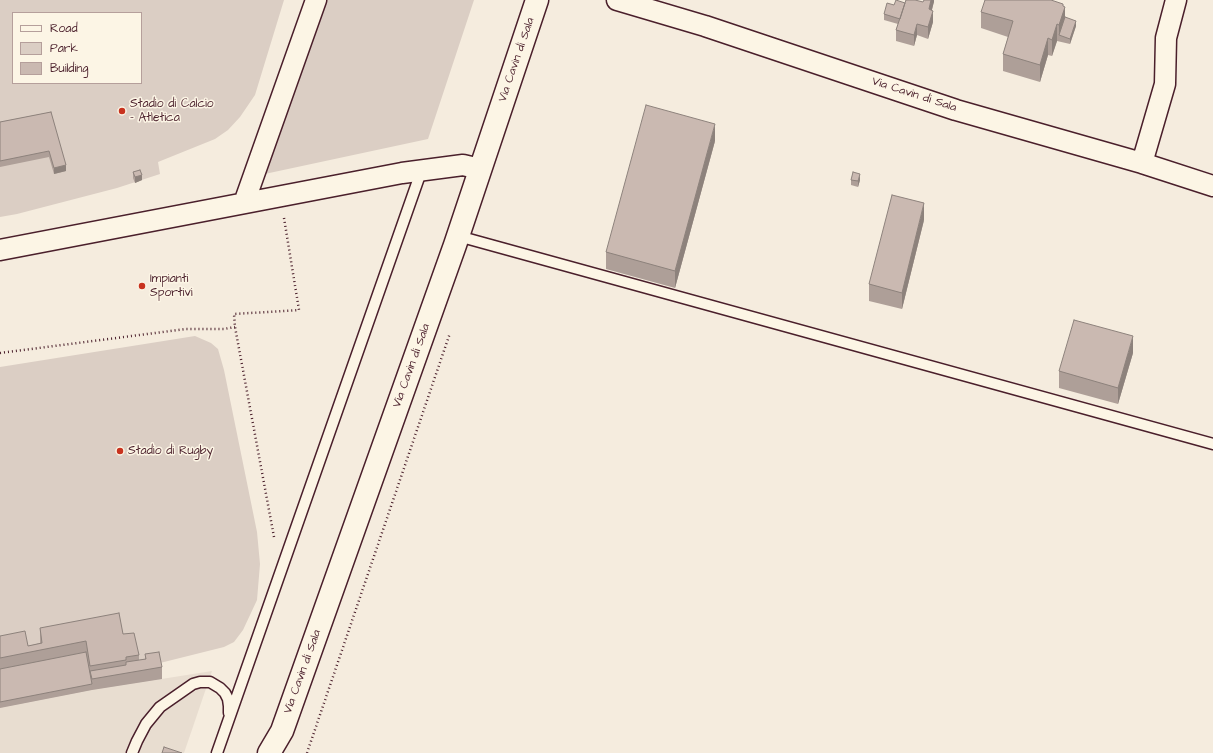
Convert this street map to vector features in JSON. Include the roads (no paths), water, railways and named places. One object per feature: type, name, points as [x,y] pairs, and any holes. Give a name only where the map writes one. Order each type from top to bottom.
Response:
[{"type":"main road","name":"Via Cavin di Sala","points":[[269,753],[282,731],[458,236],[537,0]]},
{"type":"main road","name":"Via Cavin di Sala","points":[[280,753],[282,731]]},
{"type":"street","points":[[244,203],[316,0]]},
{"type":"street","name":"Via Cavin di Sala","points":[[617,0],[705,26],[956,110],[1142,163],[1213,186]]},
{"type":"street","points":[[1142,163],[1165,84],[1166,38],[1170,2]]},
{"type":"street","points":[[0,250],[422,170],[462,165],[480,169]]},
{"type":"lane","points":[[217,753],[422,170]]},
{"type":"lane","points":[[458,236],[1213,444]]},
{"type":"lane","points":[[132,753],[136,741],[146,724],[160,707],[193,684],[200,682],[215,684],[225,693],[229,706],[227,725]]},
{"type":"place","name":"Stadio di Calcio - Atletica","points":[[122,111]]},
{"type":"place","name":"Impianti Sportivi","points":[[142,286]]},
{"type":"place","name":"Stadio di Rugby","points":[[120,451]]}]
